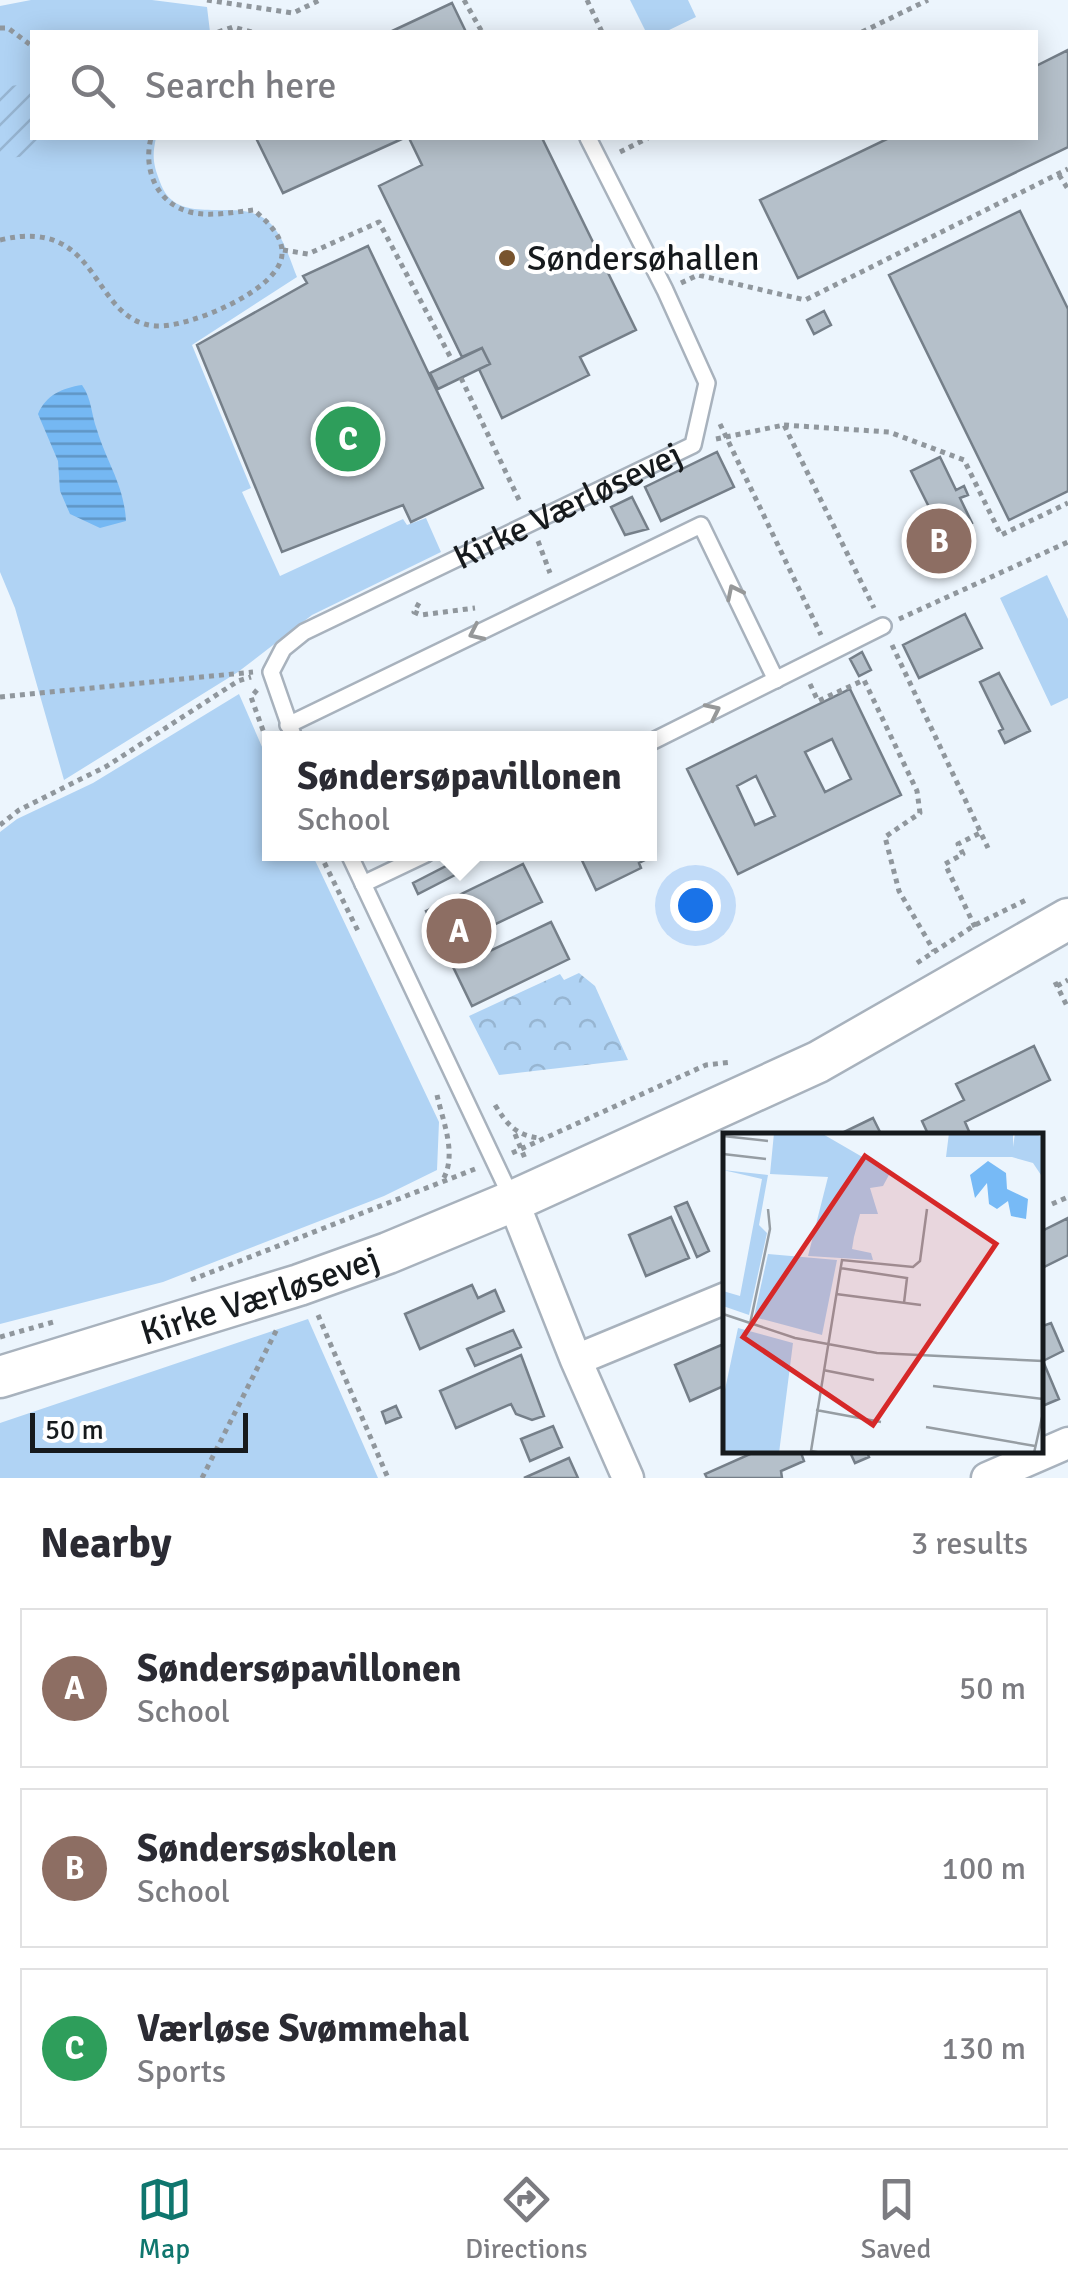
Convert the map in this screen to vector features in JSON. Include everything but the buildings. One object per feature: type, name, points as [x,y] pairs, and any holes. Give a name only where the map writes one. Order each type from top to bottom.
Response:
[{"type":"street","name":"Kirke Værløsevej","points":[[0,1377],[299,1285],[388,1253],[513,1200],[818,1062],[992,962],[1054,907]]},
{"type":"street","points":[[513,1200],[628,1478]]},
{"type":"street","points":[[576,1360],[723,1299]]},
{"type":"street","points":[[987,1478],[1068,1443]]},
{"type":"lane","name":"Kirke Værløsevej","points":[[270,672],[284,649],[304,632],[532,528],[693,444],[707,383],[589,140]]},
{"type":"lane","points":[[293,731],[496,624],[701,525],[776,680]]},
{"type":"lane","points":[[657,738],[883,626]]},
{"type":"lane","points":[[270,672],[291,731]]},
{"type":"lane","points":[[352,861],[513,1200]]},
{"type":"lane","points":[[363,884],[411,861]]},
{"type":"path","points":[[207,0],[292,13],[320,0]]},
{"type":"path","points":[[464,0],[481,30]]},
{"type":"path","points":[[587,0],[601,30]]},
{"type":"path","points":[[866,30],[928,0]]},
{"type":"path","points":[[0,28],[8,28],[30,44]]},
{"type":"path","points":[[0,240],[56,240],[88,263],[107,294],[133,320],[154,326],[207,315],[269,279],[280,264],[283,250],[276,233],[254,210],[210,214],[190,212],[172,204],[158,190],[149,172],[150,140]]},
{"type":"path","points":[[601,162],[644,140]]},
{"type":"path","points":[[665,290],[698,275],[805,300],[1068,169]]},
{"type":"path","points":[[1058,174],[1068,189]]},
{"type":"path","points":[[283,250],[308,254],[379,222],[453,362]]},
{"type":"path","points":[[461,378],[549,563]]},
{"type":"path","points":[[693,444],[784,425],[889,432],[964,460],[1001,534],[1068,503]]},
{"type":"path","points":[[784,425],[988,848]]},
{"type":"path","points":[[732,452],[830,653]]},
{"type":"path","points":[[883,626],[1068,542]]},
{"type":"path","points":[[422,599],[414,612],[421,616],[475,608],[496,624]]},
{"type":"path","points":[[802,666],[818,701],[864,680],[916,791],[920,813],[885,837],[900,891],[934,951]]},
{"type":"path","points":[[0,697],[230,672],[270,672]]},
{"type":"path","points":[[0,825],[20,810],[107,766],[238,681],[270,672]]},
{"type":"path","points":[[980,833],[958,844],[963,854],[945,864],[992,962]]},
{"type":"path","points":[[904,973],[974,925],[1009,907],[1054,907]]},
{"type":"path","points":[[1068,980],[1056,984],[1068,1008]]},
{"type":"path","points":[[494,1104],[509,1127],[522,1136],[542,1139],[706,1065],[736,1061]]},
{"type":"path","points":[[437,1092],[450,1155],[448,1172],[441,1182]]},
{"type":"path","points":[[182,1283],[473,1170]]},
{"type":"path","points":[[1052,1204],[1068,1197]]},
{"type":"path","points":[[314,1305],[388,1478]]},
{"type":"path","points":[[0,1337],[73,1316]]},
{"type":"path","points":[[202,1478],[281,1322]]},
{"type":"green space","points":[[31,0],[152,0],[207,7],[210,30],[30,30],[30,140],[156,140],[155,165],[168,197],[194,209],[256,214],[278,234],[297,277],[192,345],[251,488],[242,492],[280,576],[403,519],[407,525],[426,518],[441,552],[312,615],[238,672],[64,780],[15,608],[0,572],[0,6]]},
{"type":"green space","points":[[630,0],[688,0],[696,17],[669,30],[645,30]]},
{"type":"green space","points":[[30,86],[30,140],[47,140],[37,155],[0,159],[0,87]]},
{"type":"green space","points":[[1047,575],[1068,619],[1068,698],[1051,706],[1000,598]]},
{"type":"green space","points":[[239,694],[262,747],[262,861],[315,861],[439,1122],[437,1170],[384,1196],[163,1282],[0,1324],[0,832],[17,819],[93,783]]},
{"type":"green space","points":[[579,973],[595,986],[628,1060],[499,1075],[469,1016],[560,974],[564,980]]},
{"type":"green space","points":[[308,1319],[378,1478],[0,1478],[0,1423]]},
{"type":"water","points":[[82,385],[125,508],[126,521],[100,528],[70,514],[60,491],[58,461],[38,414],[56,394]]},
{"type":"place","name":"Søndersøhallen","points":[[507,258]]},
{"type":"place","name":"Værløse Svømmehal","points":[[348,439]]},
{"type":"place","name":"Søndersøskolen","points":[[939,541]]},
{"type":"place","name":"Søndersøpavillonen","points":[[459,931]]}]
